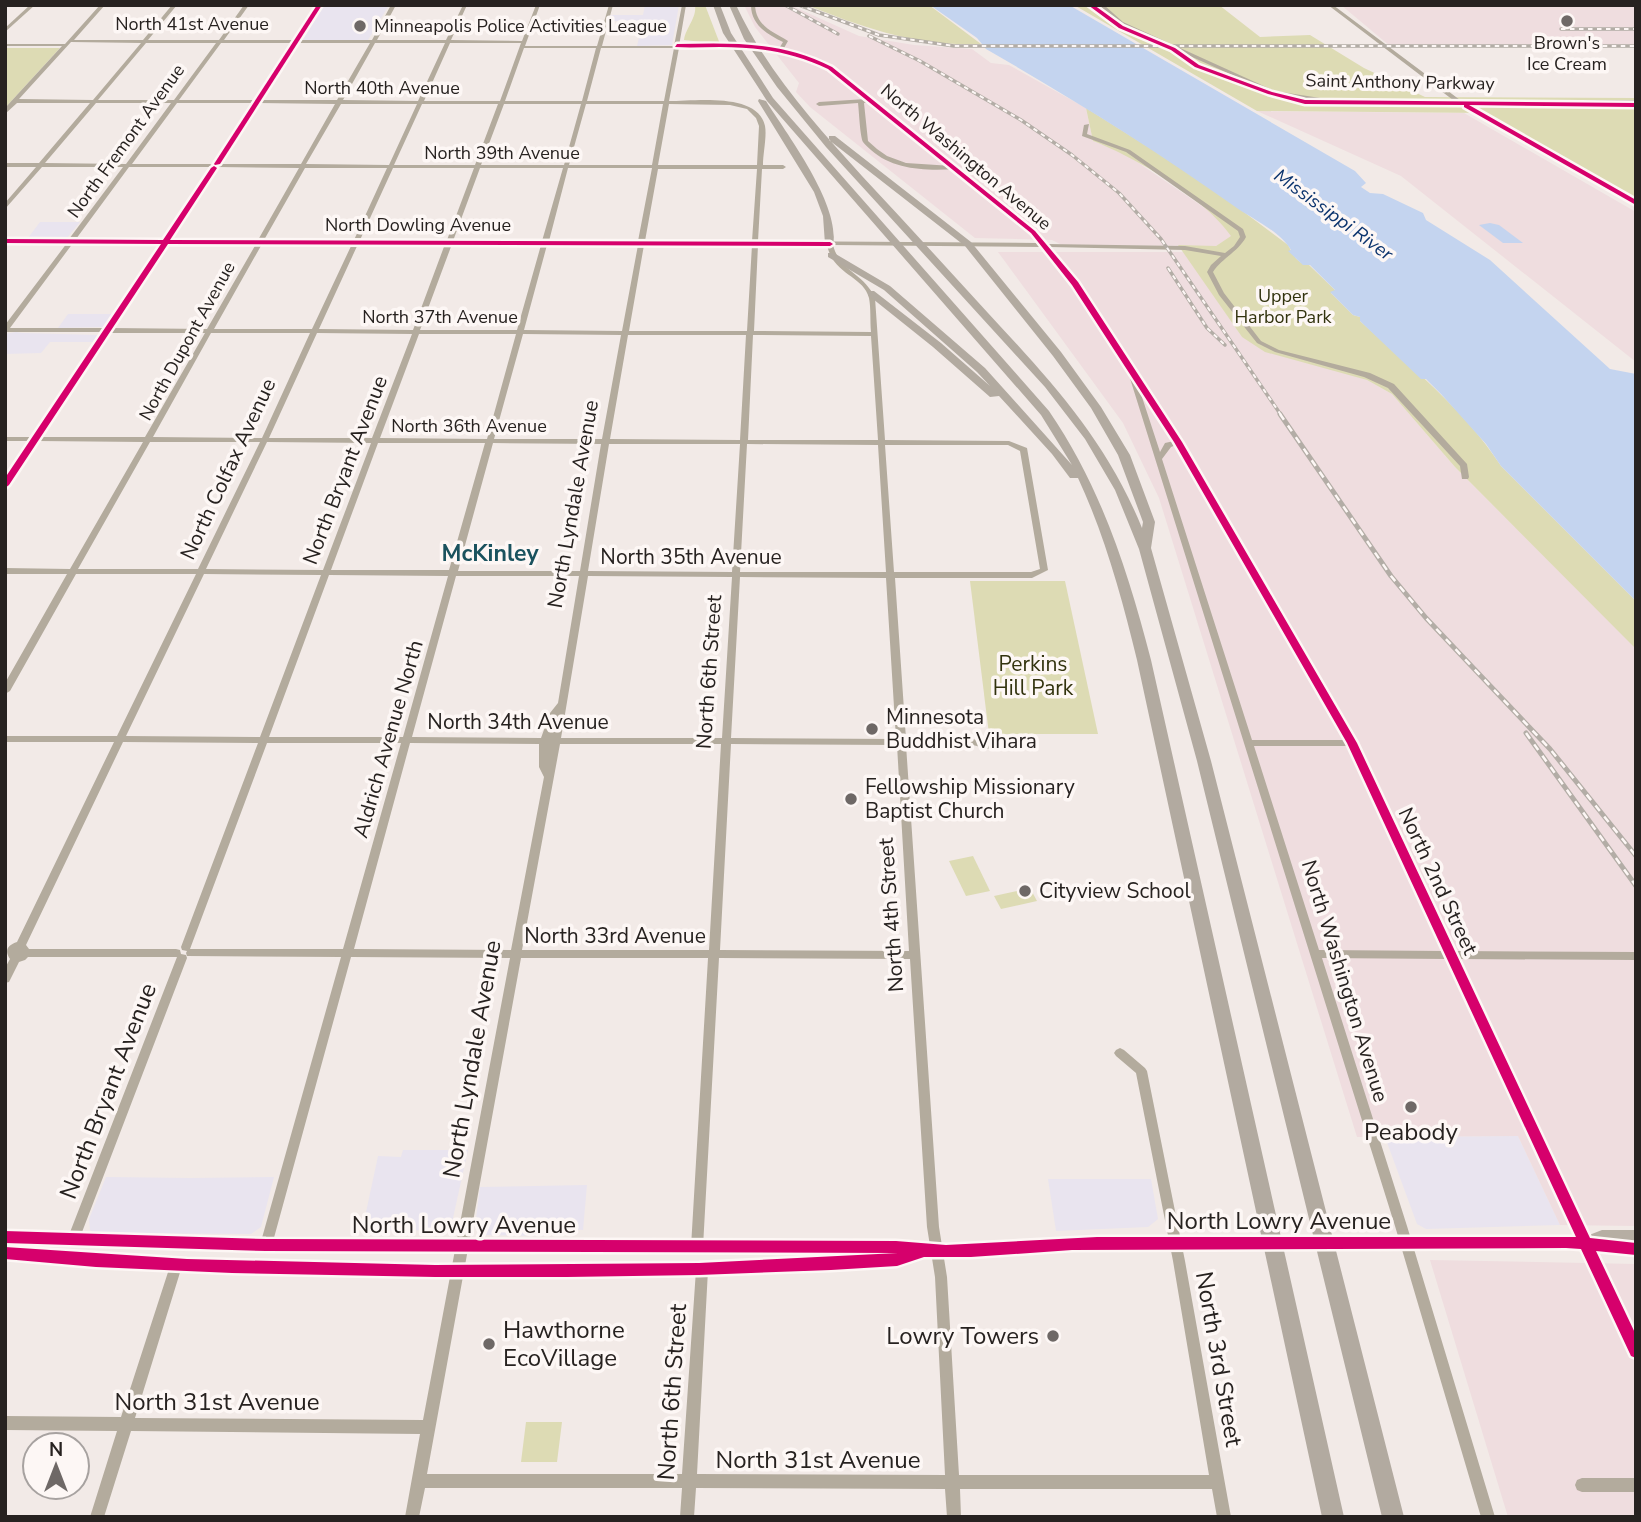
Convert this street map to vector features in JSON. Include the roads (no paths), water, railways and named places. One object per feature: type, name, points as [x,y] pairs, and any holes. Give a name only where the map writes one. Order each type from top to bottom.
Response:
[{"type":"highway","points":[[716,5],[727,33],[760,86],[1050,420],[1091,493],[1122,571],[1332,1517]]},
{"type":"highway","points":[[732,5],[748,39],[829,145],[1049,384],[1109,466],[1145,549],[1207,774],[1393,1517]]},
{"type":"highway","points":[[760,86],[762,100],[820,197],[830,249],[915,311],[988,376],[1072,472],[1122,571]]},
{"type":"highway","points":[[787,93],[856,158],[968,244],[1070,371],[1112,434],[1128,465],[1149,522],[1145,549]]},
{"type":"highway","points":[[871,293],[1024,419]]},
{"type":"main road","name":"North Lowry Avenue","points":[[5,1237],[266,1245],[896,1247],[929,1252]]},
{"type":"main road","name":"North Lowry Avenue","points":[[1586,1243],[1602,1237],[1636,1237]]},
{"type":"main road","name":"North Lowry Avenue","points":[[5,1253],[176,1266],[455,1271],[702,1270],[897,1259],[929,1252],[1052,1243],[1586,1243],[1608,1249],[1636,1249]]},
{"type":"street","points":[[5,31],[33,5]]},
{"type":"street","points":[[5,112],[15,101],[13,99],[103,5]]},
{"type":"street","points":[[5,207],[175,5]]},
{"type":"street","name":"North Fremont Avenue","points":[[5,330],[247,5]]},
{"type":"street","points":[[5,485],[320,5]]},
{"type":"street","name":"North Dupont Avenue","points":[[5,691],[150,440],[394,5]]},
{"type":"street","name":"North Colfax Avenue","points":[[5,979],[264,440],[465,5]]},
{"type":"street","name":"North Bryant Avenue","points":[[73,1240],[418,333],[538,5]]},
{"type":"street","name":"Aldrich Avenue North","points":[[266,1245],[522,333],[611,5]]},
{"type":"street","name":"North Lyndale Avenue","points":[[412,1517],[547,775],[550,741],[559,706],[664,103],[684,5]]},
{"type":"street","points":[[753,5],[752,10],[761,26],[786,41],[782,48]]},
{"type":"street","name":"Saint Anthony Parkway","points":[[1101,5],[1121,23],[1285,95],[1323,101],[1636,102]]},
{"type":"street","points":[[1330,5],[1459,102],[1636,203]]},
{"type":"street","points":[[1336,5],[1344,14]]},
{"type":"street","name":"North 41st Avenue","points":[[5,45],[219,41],[766,47]]},
{"type":"street","name":"North Washington Avenue","points":[[766,47],[809,55],[830,68],[1033,232],[1075,284],[1178,442]]},
{"type":"street","points":[[819,104],[861,103],[870,100]]},
{"type":"street","name":"North 40th Avenue","points":[[15,101],[748,104]]},
{"type":"street","points":[[861,103],[865,141],[895,164],[912,168],[955,168]]},
{"type":"street","name":"North 6th Street","points":[[697,1247],[762,126],[748,104]]},
{"type":"street","points":[[1087,125],[1084,135],[1128,151],[1235,224],[1243,237],[1212,267],[1211,278],[1250,334],[1277,351],[1367,375],[1391,386],[1465,466],[1465,477]]},
{"type":"street","name":"North 39th Avenue","points":[[5,165],[783,167]]},
{"type":"street","name":"North Dowling Avenue","points":[[5,241],[755,243],[830,249],[859,243],[968,244],[1185,248],[1226,254]]},
{"type":"street","points":[[830,249],[839,267],[863,283],[871,293]]},
{"type":"street","name":"North 4th Street","points":[[871,293],[914,955],[929,1252],[954,1517]]},
{"type":"street","name":"North 37th Avenue","points":[[5,330],[875,334]]},
{"type":"street","name":"North Washington Avenue","points":[[1129,366],[1147,431],[1159,458],[1250,743],[1406,1243],[1488,1517]]},
{"type":"street","name":"North 36th Avenue","points":[[5,439],[1017,445],[1024,450],[1044,570],[1040,574]]},
{"type":"street","points":[[1159,458],[1168,445],[1178,442]]},
{"type":"street","name":"North 2nd Street","points":[[1178,442],[1352,743],[1636,1351]]},
{"type":"street","name":"North 35th Avenue","points":[[5,571],[1040,574]]},
{"type":"street","name":"North 34th Avenue","points":[[5,738],[974,742],[988,746]]},
{"type":"street","points":[[1250,743],[1352,743]]},
{"type":"street","name":"North 33rd Avenue","points":[[16,953],[914,955]]},
{"type":"street","points":[[1314,954],[1636,956]]},
{"type":"street","name":"North 3rd Street","points":[[1120,1053],[1141,1071],[1224,1517]]},
{"type":"street","points":[[97,1517],[176,1266]]},
{"type":"street","name":"North 6th Street","points":[[687,1517],[702,1270]]},
{"type":"street","name":"North 31st Avenue","points":[[5,1423],[428,1427]]},
{"type":"street","name":"North 31st Avenue","points":[[418,1481],[1217,1482]]},
{"type":"street","points":[[1582,1485],[1636,1485]]},
{"type":"water","name":"Mississippi River","points":[[930,5],[1069,5],[1355,171],[1366,183],[1361,187],[1370,193],[1383,194],[1423,213],[1426,220],[1490,260],[1610,369],[1636,374],[1636,601],[1501,466],[1486,444],[1441,394],[1426,379],[1421,379],[1360,321],[1360,317],[1353,315],[1330,292],[1335,290],[1310,265],[1303,265],[1288,251],[1291,250],[1280,237],[1143,144],[986,49],[977,38]]},
{"type":"water","points":[[1479,225],[1499,225],[1523,243],[1503,243]]},
{"type":"railway","points":[[785,5],[838,34]]},
{"type":"railway","points":[[799,5],[879,35],[954,46],[1636,46]]},
{"type":"railway","points":[[1561,29],[1636,29]]},
{"type":"railway","points":[[869,36],[920,61],[1021,120],[1072,155],[1119,193],[1161,239],[1281,415]]},
{"type":"railway","points":[[1168,268],[1207,328],[1225,345]]},
{"type":"railway","points":[[1280,414],[1391,576],[1426,618],[1550,749],[1636,856]]},
{"type":"railway","points":[[1526,733],[1636,886]]},
{"type":"place","name":"Brown's Ice Cream","points":[[1567,21]]},
{"type":"place","name":"Minneapolis Police Activities League","points":[[360,26]]},
{"type":"place","name":"Minnesota Buddhist Vihara","points":[[872,729]]},
{"type":"place","name":"Fellowship Missionary Baptist Church","points":[[851,799]]},
{"type":"place","name":"Cityview School","points":[[1025,891]]},
{"type":"place","name":"Peabody","points":[[1411,1107]]},
{"type":"place","name":"Lowry Towers","points":[[1053,1336]]},
{"type":"place","name":"Hawthorne EcoVillage","points":[[489,1344]]},
{"type":"district","name":"McKinley","points":[[490,553]]},
{"type":"park label","name":"Upper Harbor Park","points":[[1283,306]]},
{"type":"park label","name":"Perkins Hill Park","points":[[1033,676]]}]
